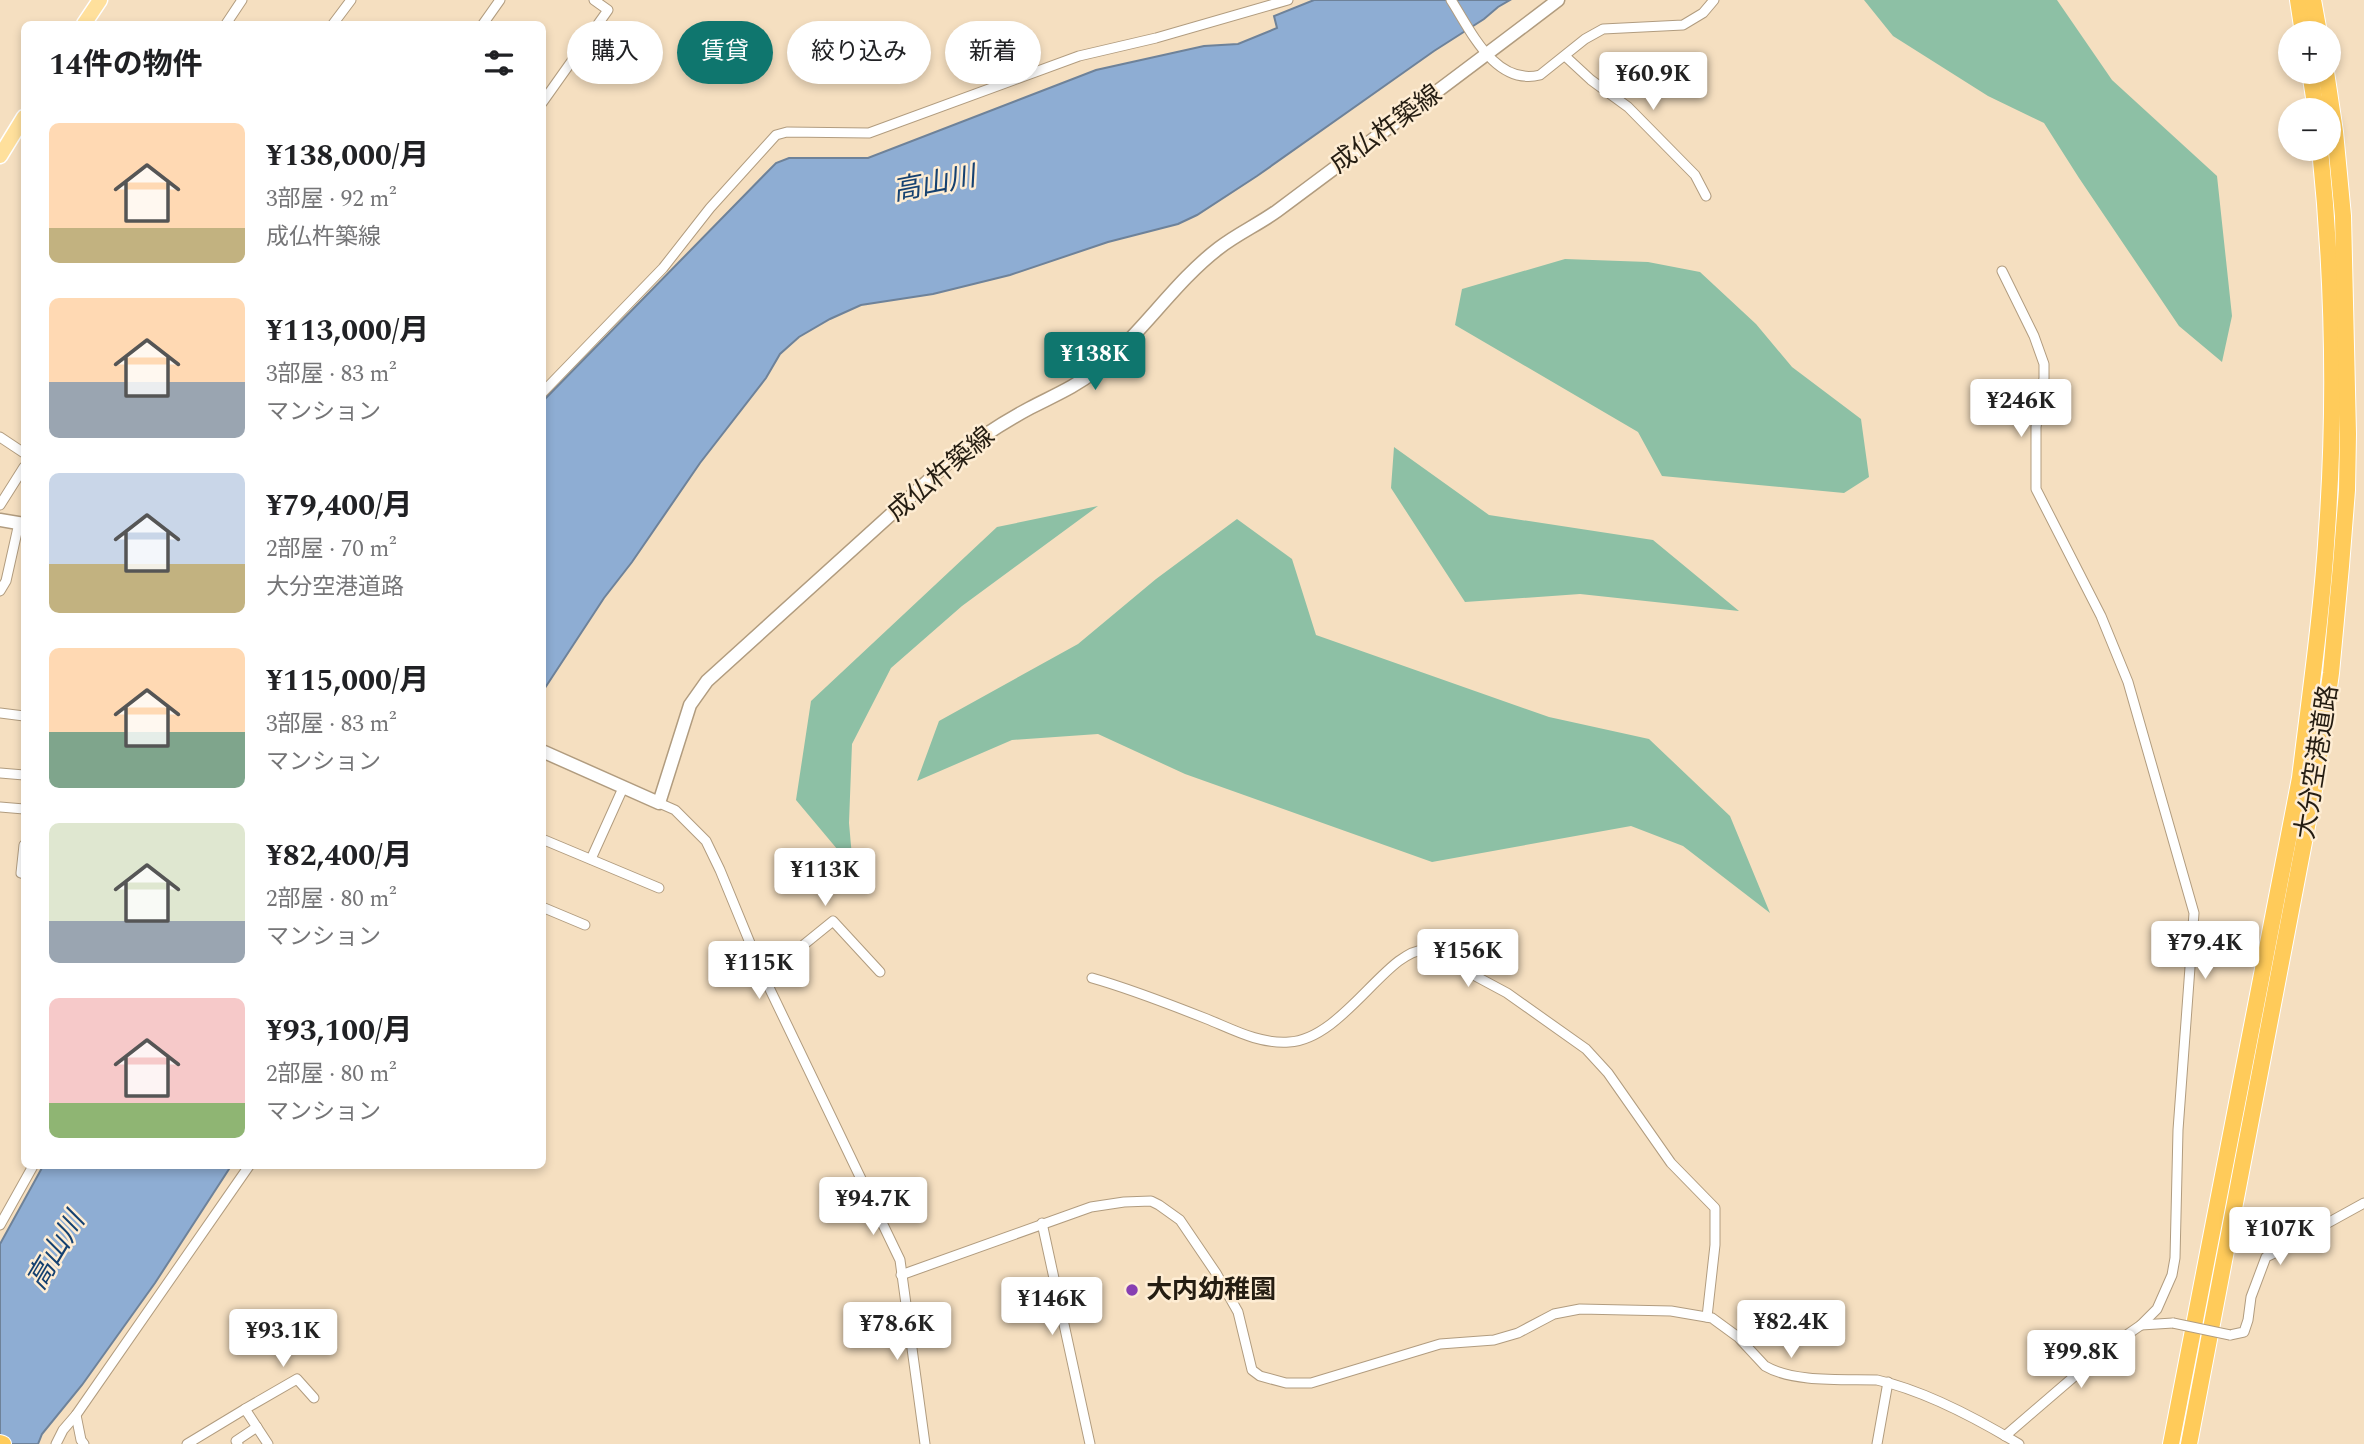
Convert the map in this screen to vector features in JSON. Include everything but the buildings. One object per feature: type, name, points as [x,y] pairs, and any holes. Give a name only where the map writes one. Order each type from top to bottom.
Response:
[{"type":"highway","points":[[2298,0],[2302,21]]},
{"type":"highway","points":[[2313,0],[2317,21]]},
{"type":"highway","name":"大分空港道路","points":[[2189,1444],[2316,779],[2341,566],[2347,490],[2348,360],[2343,216],[2327,84]]},
{"type":"highway","name":"大分空港道路","points":[[2171,1444],[2300,778],[2318,632],[2327,529],[2332,401],[2326,223],[2321,161]]},
{"type":"main road","points":[[86,21],[100,0]]},
{"type":"main road","name":"成仏杵築線","points":[[659,803],[690,705],[707,681],[951,460],[981,436],[1071,388],[1094,372],[1111,359],[1219,248],[1275,213],[1558,0]]},
{"type":"main road","points":[[0,156],[21,122]]},
{"type":"main road","points":[[0,520],[21,524]]},
{"type":"main road","points":[[546,753],[659,803]]},
{"type":"street","points":[[228,21],[242,0]]},
{"type":"street","points":[[336,21],[351,0]]},
{"type":"street","points":[[485,21],[500,0]]},
{"type":"street","points":[[546,97],[608,10],[594,0]]},
{"type":"street","points":[[546,389],[663,268],[710,208],[776,135],[787,132],[869,133],[1079,56],[1156,38],[1288,0]]},
{"type":"street","points":[[1451,0],[1486,55],[1509,72],[1532,77],[1540,75],[1585,39],[1603,29],[1683,25],[1703,13],[1714,0]]},
{"type":"street","points":[[1565,56],[1591,80],[1628,107],[1695,175],[1706,196]]},
{"type":"street","points":[[2002,271],[2034,336],[2044,364],[2045,378],[2036,428],[2036,489],[2101,616],[2128,682],[2194,913],[2178,1129],[2175,1258],[2172,1275],[2157,1309],[2141,1325],[2105,1350],[2005,1436]]},
{"type":"street","points":[[0,437],[21,451]]},
{"type":"street","points":[[0,505],[21,472]]},
{"type":"street","points":[[0,591],[6,581],[21,528]]},
{"type":"street","points":[[0,713],[21,716]]},
{"type":"street","points":[[0,773],[21,775]]},
{"type":"street","points":[[591,859],[623,788]]},
{"type":"street","points":[[659,803],[675,810],[706,841],[764,977],[900,1260],[925,1444]]},
{"type":"street","points":[[0,807],[21,809]]},
{"type":"street","points":[[546,841],[659,888]]},
{"type":"street","points":[[546,909],[585,925]]},
{"type":"street","points":[[764,977],[833,921],[880,972]]},
{"type":"street","points":[[1092,978],[1124,987],[1258,1040],[1282,1042],[1305,1040],[1334,1023],[1408,953],[1418,950],[1427,950],[1507,993],[1586,1049],[1608,1073],[1671,1163],[1716,1208],[1707,1317]]},
{"type":"street","points":[[0,1225],[31,1169]]},
{"type":"street","points":[[56,1444],[63,1430],[247,1169]]},
{"type":"street","points":[[901,1275],[1091,1207],[1151,1201],[1180,1220],[1216,1273],[1238,1312],[1252,1370],[1260,1376],[1286,1383],[1311,1383],[1440,1344],[1494,1340],[1518,1333],[1554,1314],[1580,1309],[1671,1311],[1707,1317],[1727,1327],[1772,1370],[1793,1376],[1888,1382],[1944,1404],[2019,1444]]},
{"type":"street","points":[[2141,1325],[2173,1323],[2230,1335],[2244,1332],[2251,1297],[2266,1257],[2298,1242],[2364,1203]]},
{"type":"street","points":[[1042,1223],[1090,1444]]},
{"type":"street","points":[[187,1444],[297,1379],[314,1398]]},
{"type":"street","points":[[1877,1444],[1888,1382]]},
{"type":"street","points":[[245,1409],[268,1444]]},
{"type":"street","points":[[76,1415],[83,1442],[94,1444]]},
{"type":"street","points":[[238,1444],[236,1441],[257,1427]]},
{"type":"green space","points":[[1864,0],[2057,0],[2112,80],[2217,176],[2232,316],[2222,362],[2179,326],[2044,123],[1988,96],[1893,36]]},
{"type":"green space","points":[[1565,259],[1648,262],[1700,272],[1756,324],[1792,367],[1861,419],[1869,477],[1844,493],[1662,476],[1638,432],[1455,325],[1462,289]]},
{"type":"green space","points":[[1394,447],[1489,515],[1653,540],[1739,611],[1580,594],[1465,602],[1391,488]]},
{"type":"green space","points":[[1098,506],[962,606],[891,668],[852,744],[849,823],[853,868],[796,800],[811,701],[997,527]]},
{"type":"green space","points":[[1237,519],[1292,559],[1316,635],[1549,717],[1649,739],[1730,816],[1770,913],[1683,846],[1631,826],[1432,862],[1185,774],[1098,734],[1012,740],[917,781],[939,721],[1078,644],[1156,579]]},
{"type":"water","name":"高山川","points":[[1314,0],[1510,0],[1197,215],[1178,224],[1108,242],[1010,275],[933,294],[861,305],[799,337],[780,354],[766,378],[700,463],[604,598],[546,686],[546,398],[776,163],[789,158],[868,158],[1096,70],[1204,46],[1238,44],[1277,28],[1274,16]]},
{"type":"water","name":"高山川","points":[[41,1169],[229,1169],[155,1283],[82,1385],[42,1434],[38,1444],[0,1444],[0,1244]]},
{"type":"place","name":"大内幼稚園","points":[[1132,1290]]}]
